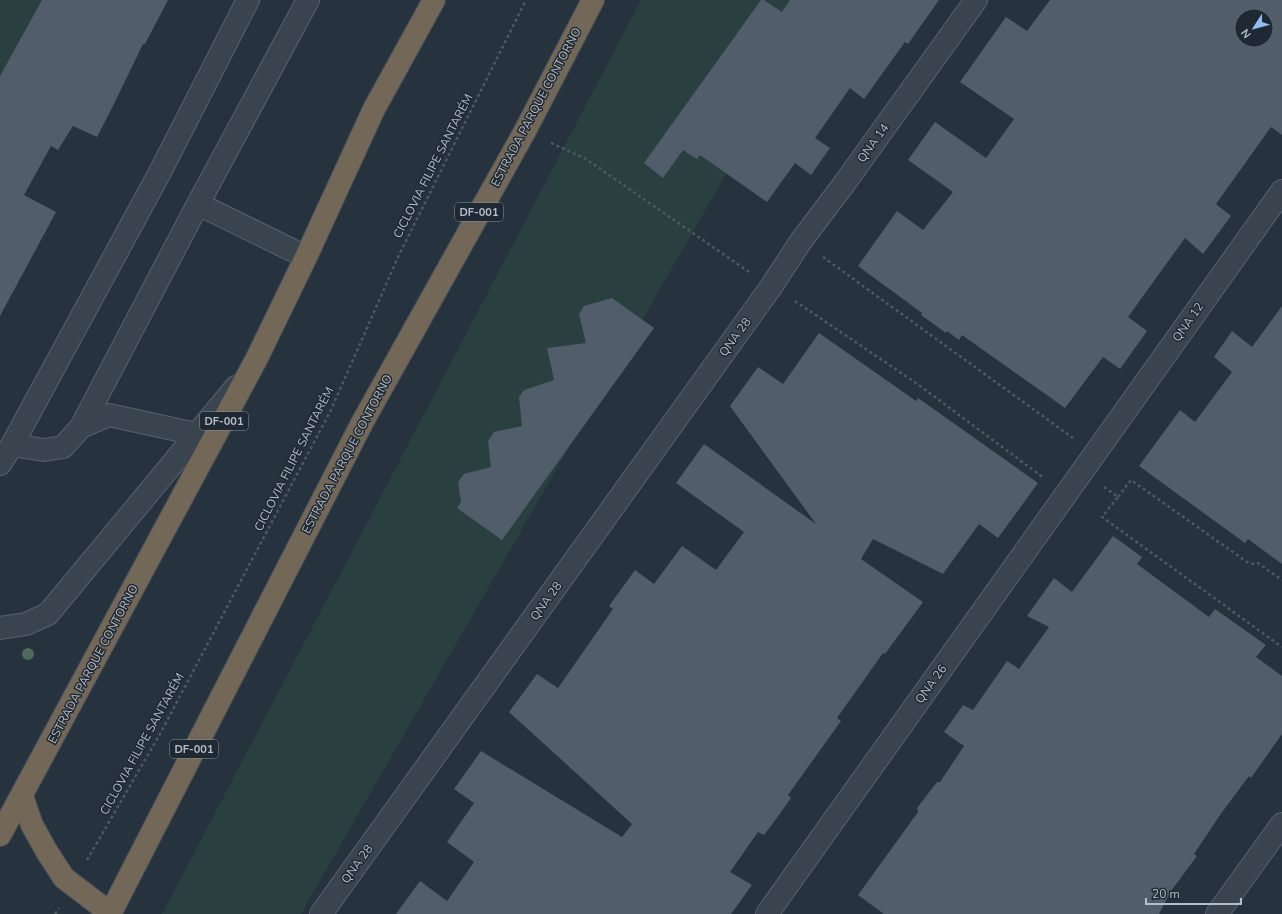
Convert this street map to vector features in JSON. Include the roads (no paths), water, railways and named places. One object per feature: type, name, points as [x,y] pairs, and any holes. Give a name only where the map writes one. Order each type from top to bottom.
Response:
[{"type":"highway","name":"ESTRADA PARQUE CONTORNO","points":[[0,835],[253,368],[374,109],[434,0]]},
{"type":"highway","name":"ESTRADA PARQUE CONTORNO","points":[[110,914],[362,423],[525,131],[593,0]]},
{"type":"highway","points":[[22,796],[32,825],[64,878],[110,914]]},
{"type":"street","points":[[0,464],[12,445],[159,174],[248,0]]},
{"type":"street","points":[[12,445],[44,450],[63,446],[80,427],[308,0]]},
{"type":"street","name":"QNA 14","points":[[771,287],[801,241],[844,184],[976,0]]},
{"type":"street","name":"QNA 12","points":[[1089,463],[1282,191]]},
{"type":"street","points":[[198,204],[306,257]]},
{"type":"street","name":"QNA 28","points":[[321,914],[771,287]]},
{"type":"street","points":[[0,628],[26,624],[48,614],[196,434],[253,368]]},
{"type":"street","points":[[80,427],[109,415],[196,434]]},
{"type":"street","name":"QNA 26","points":[[767,914],[1089,463]]},
{"type":"street","points":[[1217,914],[1282,824]]}]
